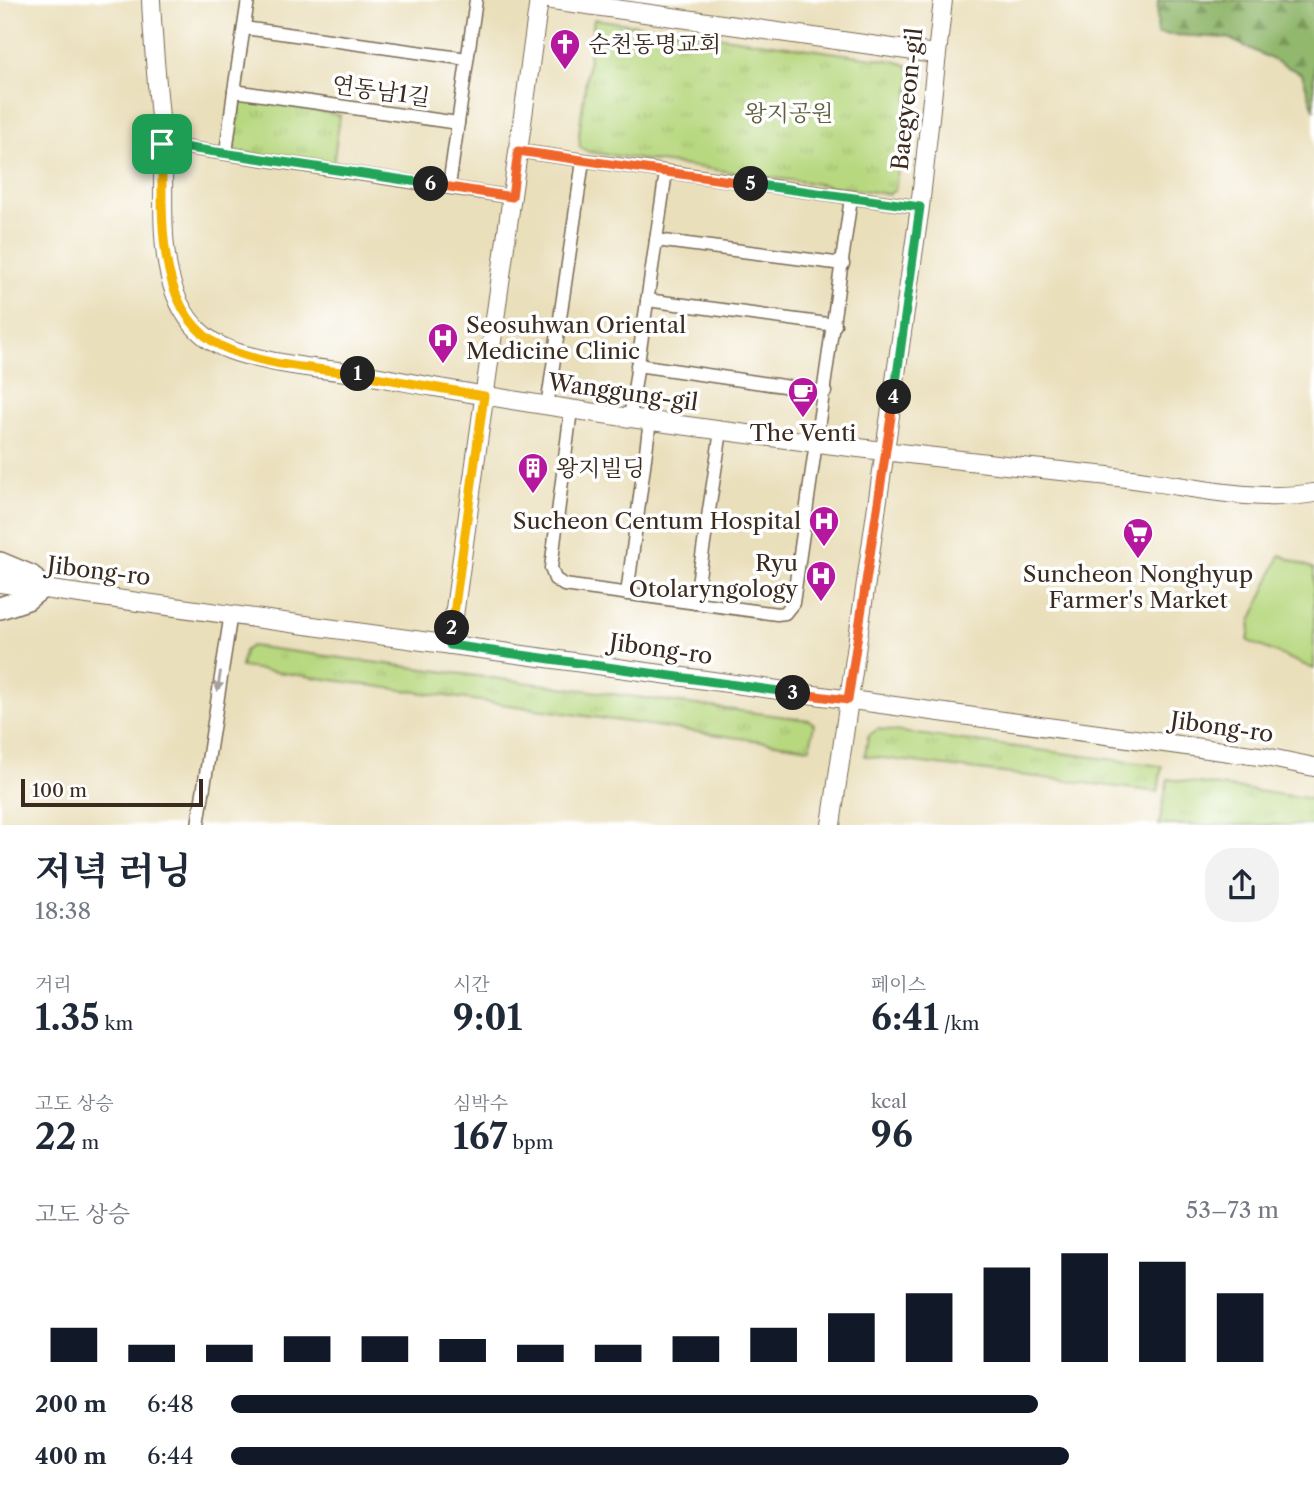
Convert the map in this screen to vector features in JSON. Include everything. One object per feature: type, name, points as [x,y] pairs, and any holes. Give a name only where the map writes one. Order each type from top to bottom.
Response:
[{"type":"main road","points":[[0,563],[31,576],[41,588],[27,599],[0,608]]},
{"type":"street","name":"Wanggung-gil","points":[[151,0],[153,66],[162,144],[163,232],[168,265],[180,303],[198,331],[225,348],[271,361],[547,407],[886,452]]},
{"type":"street","points":[[226,153],[248,0]]},
{"type":"street","name":"연동남1길","points":[[234,91],[458,124],[476,0]]},
{"type":"street","points":[[450,645],[539,0]]},
{"type":"street","points":[[552,0],[935,54]]},
{"type":"street","name":"Baegyeon-gil","points":[[831,825],[920,207],[943,0]]},
{"type":"street","name":"연동남1길","points":[[244,28],[467,59]]},
{"type":"street","points":[[449,186],[458,124]]},
{"type":"street","points":[[162,144],[512,197]]},
{"type":"street","points":[[518,151],[920,207]]},
{"type":"street","points":[[547,407],[583,161]]},
{"type":"street","points":[[630,418],[666,172]]},
{"type":"street","points":[[571,410],[552,574],[556,581],[564,585],[780,614],[791,608],[835,325],[851,198]]},
{"type":"street","points":[[656,240],[843,264]]},
{"type":"street","points":[[647,300],[835,325]]},
{"type":"street","points":[[638,365],[825,392]]},
{"type":"street","points":[[627,594],[650,421]]},
{"type":"street","points":[[695,603],[721,431]]},
{"type":"street","points":[[886,452],[1148,481],[1247,495],[1295,496],[1314,493]]},
{"type":"street","name":"Jibong-ro","points":[[0,583],[1266,757],[1314,767]]},
{"type":"street","points":[[198,825],[231,613]]},
{"type":"green space","points":[[1158,0],[1314,0],[1314,110],[1302,74],[1228,38],[1157,34]]},
{"type":"green space","name":"왕지공원","points":[[594,19],[907,65],[912,74],[895,190],[889,194],[589,152],[580,147],[579,134]]},
{"type":"green space","points":[[241,98],[340,115],[333,165],[233,151]]},
{"type":"green space","points":[[1280,555],[1314,569],[1314,669],[1248,641],[1251,621]]},
{"type":"green space","points":[[251,646],[809,720],[814,724],[810,748],[241,667],[244,651]]},
{"type":"green space","points":[[878,729],[1162,766],[1158,792],[865,756],[868,736]]},
{"type":"green space","points":[[1168,779],[1314,799],[1314,825],[1159,825]]},
{"type":"place","name":"순천동명교회","points":[[565,71]]},
{"type":"place","name":"Seosuhwan Oriental Medicine Clinic","points":[[443,365]]},
{"type":"place","name":"The Venti","points":[[803,419]]},
{"type":"place","name":"왕지빌딩","points":[[533,495]]},
{"type":"place","name":"Sucheon Centum Hospital","points":[[824,548]]},
{"type":"place","name":"Suncheon Nonghyup Farmer's Market","points":[[1138,560]]},
{"type":"place","name":"Ryu Otolaryngology","points":[[821,603]]},
{"type":"route","points":[[162,144],[512,197],[518,151],[920,207],[848,700],[450,645],[484,396],[271,361],[225,348],[198,331],[180,303],[168,265],[163,232],[162,144]]}]
